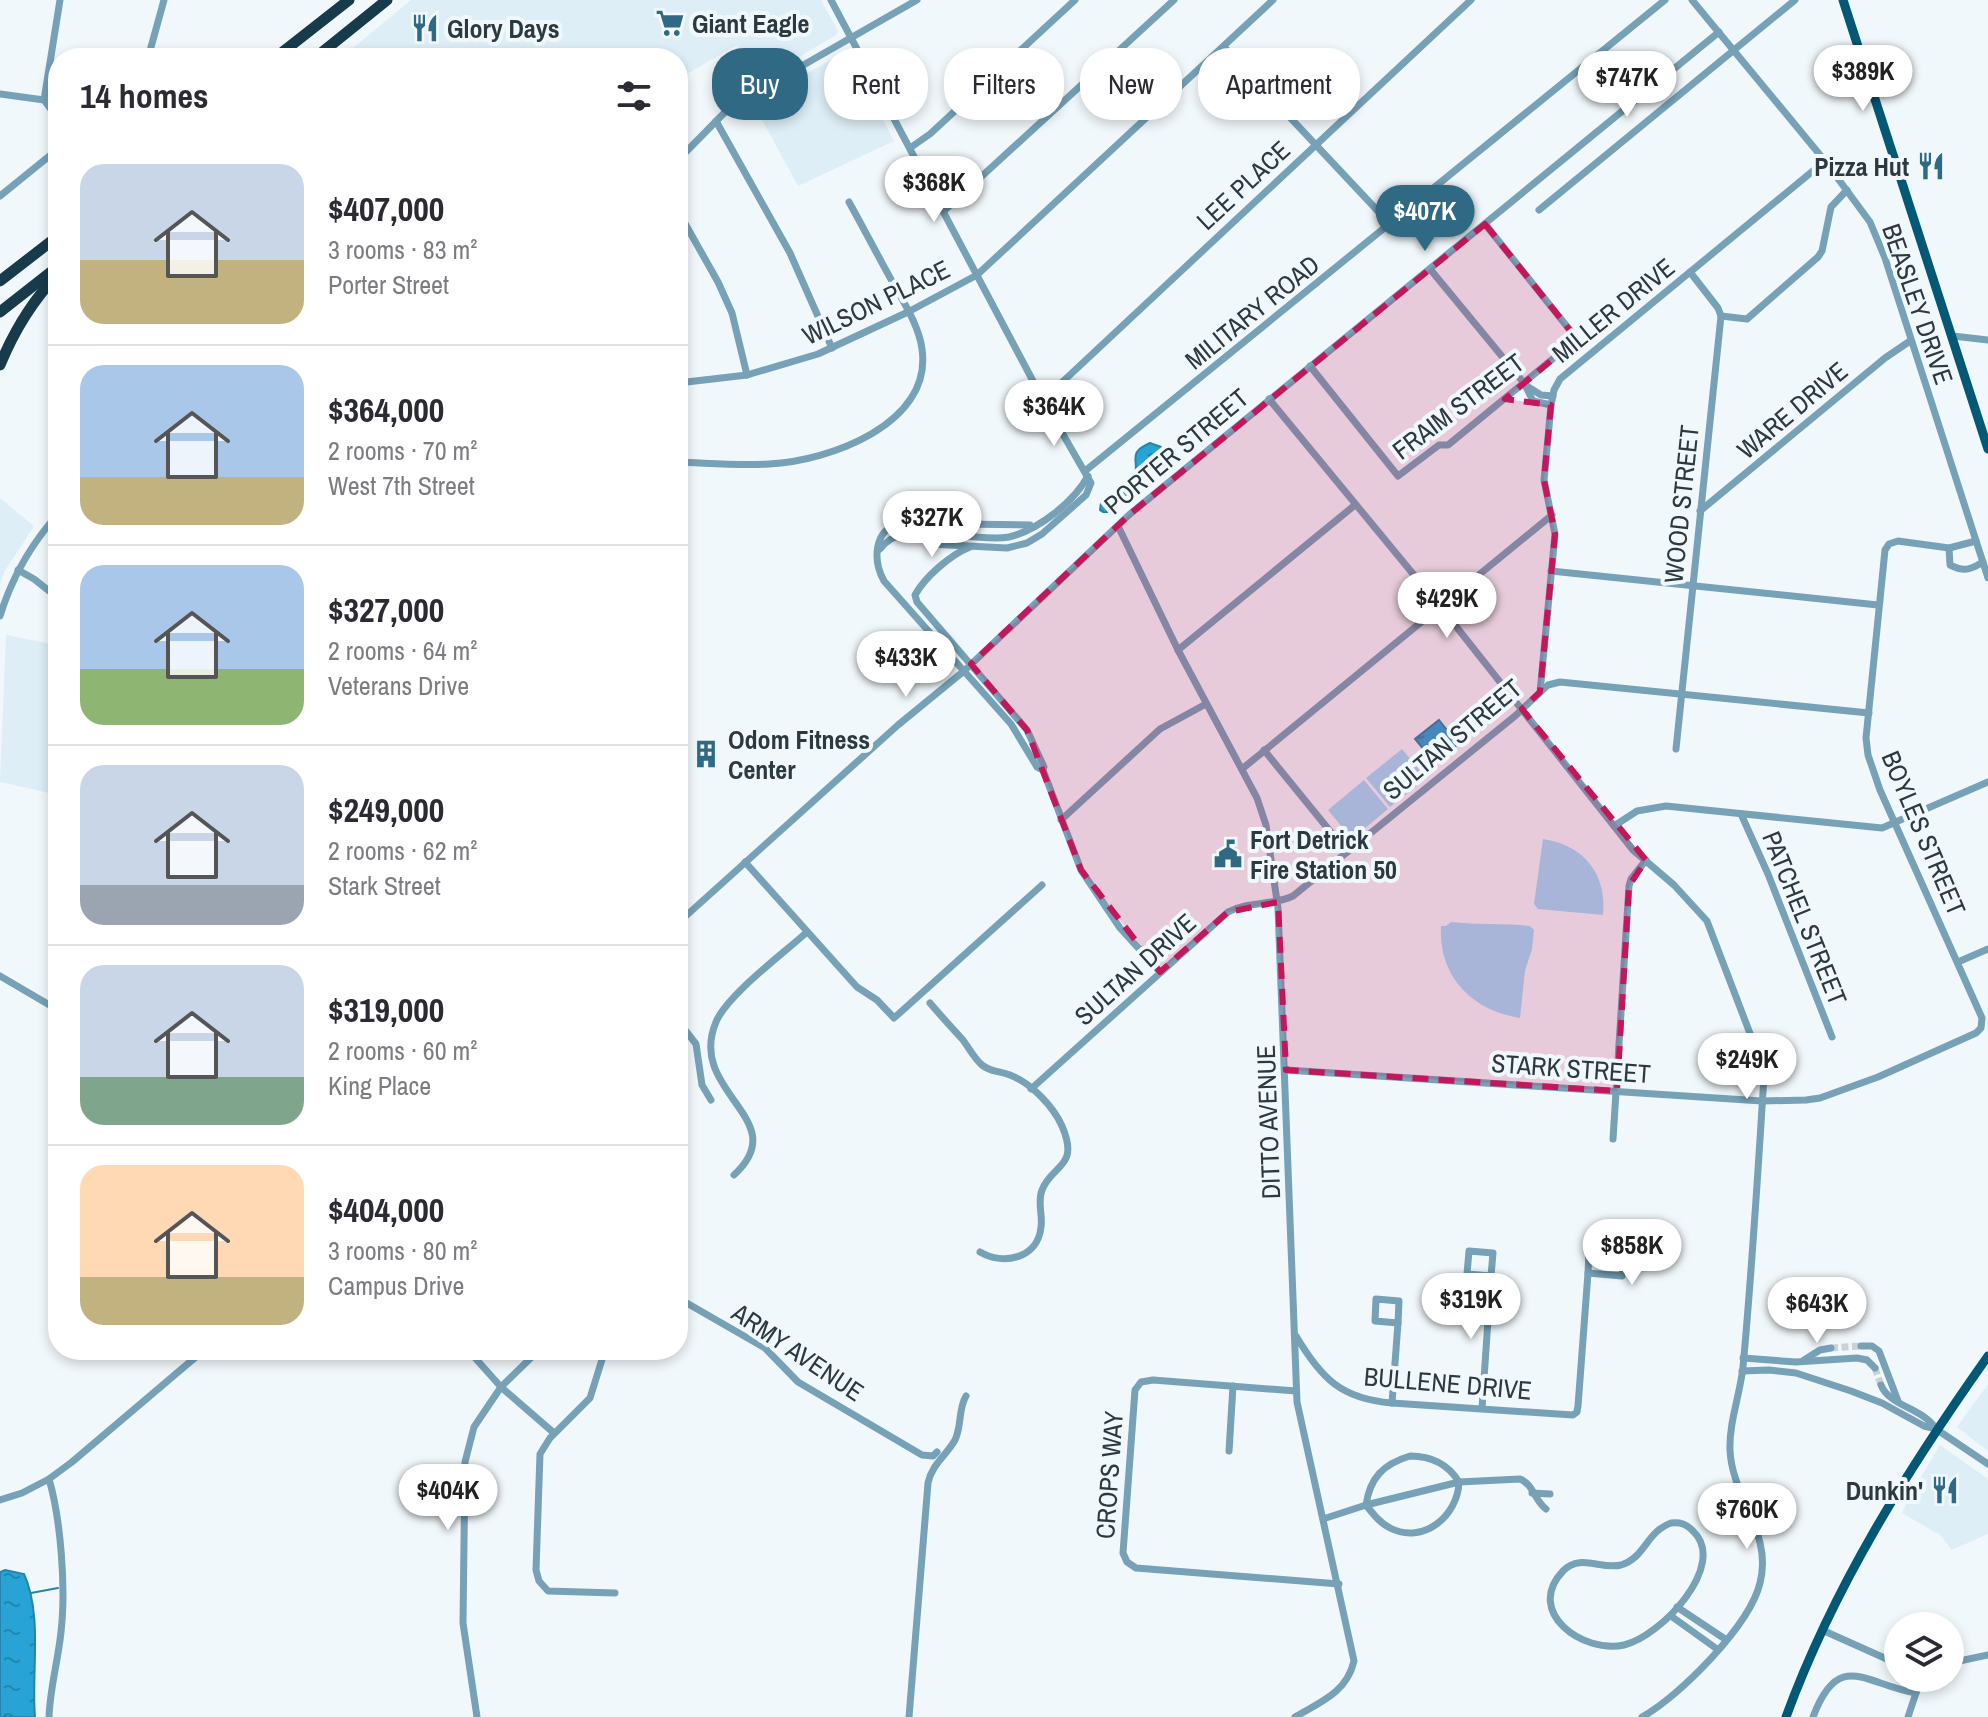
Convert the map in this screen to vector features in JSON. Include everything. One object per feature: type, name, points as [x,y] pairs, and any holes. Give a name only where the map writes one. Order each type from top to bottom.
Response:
[{"type":"highway","points":[[288,48],[349,0]]},
{"type":"highway","points":[[327,48],[387,0]]},
{"type":"highway","points":[[0,281],[48,244]]},
{"type":"highway","points":[[0,312],[48,274]]},
{"type":"highway","points":[[0,365],[12,337],[48,286]]},
{"type":"main road","points":[[1843,0],[1988,449]]},
{"type":"main road","points":[[1786,1717],[1822,1630],[1887,1507],[1936,1429],[1988,1356]]},
{"type":"street","points":[[52,48],[60,0]]},
{"type":"street","points":[[151,48],[164,0]]},
{"type":"street","points":[[831,0],[1042,398],[1091,483],[1086,495],[1035,539],[1007,548],[929,544],[929,522]]},
{"type":"street","points":[[688,150],[739,101],[917,0]]},
{"type":"street","points":[[910,148],[930,134],[1075,0]]},
{"type":"street","points":[[945,210],[1174,0]]},
{"type":"street","name":"WILSON PLACE","points":[[688,382],[747,375],[832,348],[977,275],[1273,0]]},
{"type":"street","name":"LEE PLACE","points":[[1042,398],[1061,384],[1471,0]]},
{"type":"street","name":"MILITARY ROAD","points":[[1086,474],[1665,0]]},
{"type":"street","name":"BEASLEY DRIVE","points":[[1692,0],[1825,161],[1870,222],[1988,578]]},
{"type":"street","points":[[1539,210],[1795,0]]},
{"type":"street","name":"PORTER STREET","points":[[688,913],[898,725],[964,671],[1118,526],[1719,32]]},
{"type":"street","points":[[1224,47],[1391,225]]},
{"type":"street","points":[[48,75],[44,100],[48,105]]},
{"type":"street","points":[[0,94],[44,100]]},
{"type":"street","points":[[716,121],[790,253],[832,348]]},
{"type":"street","points":[[0,196],[48,157]]},
{"type":"street","name":"MILLER DRIVE","points":[[1540,692],[1555,534],[1544,480],[1551,405],[1560,379],[1825,161]]},
{"type":"street","points":[[1690,272],[1721,316],[1747,319],[1818,257],[1831,207],[1847,190]]},
{"type":"street","points":[[688,462],[769,464],[835,450],[891,421],[910,403],[921,377],[922,347],[908,312],[849,202]]},
{"type":"street","name":"FRAIM STREET","points":[[1310,366],[1398,476],[1439,445],[1448,445],[1577,339],[1485,224]]},
{"type":"street","points":[[688,229],[732,313],[747,375]]},
{"type":"street","points":[[1430,269],[1524,383],[1533,401],[1551,405]]},
{"type":"street","name":"WOOD STREET","points":[[1676,749],[1721,316]]},
{"type":"street","points":[[1953,336],[1988,340]]},
{"type":"street","name":"WARE DRIVE","points":[[1700,511],[1885,358],[1910,341]]},
{"type":"street","points":[[1524,383],[1541,395],[1553,396]]},
{"type":"street","points":[[1269,399],[1633,850],[1674,885],[1712,930],[1759,1057],[1764,1076],[1743,1365],[1730,1433],[1730,1453],[1737,1489],[1759,1535],[1763,1562],[1755,1599],[1749,1609],[1684,1688],[1642,1717]]},
{"type":"street","points":[[958,536],[1006,537],[1040,522],[1073,496],[1086,474]]},
{"type":"street","points":[[1178,650],[1355,505]]},
{"type":"street","points":[[1242,769],[1552,515]]},
{"type":"street","points":[[944,523],[900,522],[882,535],[876,554],[877,568],[884,581],[1011,724],[1037,767],[1043,770]]},
{"type":"street","points":[[959,524],[1018,526],[1040,522]]},
{"type":"street","points":[[0,616],[18,570],[48,525]]},
{"type":"street","name":"DITTO AVENUE","points":[[1118,526],[1178,650],[1257,798],[1266,825],[1277,902],[1286,1070],[1296,1391],[1354,1661],[1343,1688],[1295,1717]]},
{"type":"street","points":[[876,554],[888,539],[897,535],[944,535]]},
{"type":"street","name":"BOYLES STREET","points":[[1976,541],[1949,548],[1898,541],[1889,544],[1885,550],[1866,738],[1868,755],[1895,824],[1982,1018],[1981,1028]]},
{"type":"street","points":[[972,546],[958,552],[920,587],[915,595],[917,602],[1027,730],[1037,748],[1077,860],[1090,884],[1120,928],[1160,972]]},
{"type":"street","points":[[1949,548],[1950,565],[1960,570],[1970,570],[1983,562]]},
{"type":"street","points":[[18,570],[48,590]]},
{"type":"street","points":[[1551,571],[1878,605]]},
{"type":"street","name":"SULTAN STREET","points":[[1277,902],[1293,896],[1551,684],[1560,682],[1869,713]]},
{"type":"street","points":[[1061,820],[1160,729],[1206,704]]},
{"type":"street","points":[[1264,750],[1347,852]]},
{"type":"street","points":[[1614,826],[1630,814],[1658,807],[1882,828],[1988,782]]},
{"type":"street","name":"PATCHEL STREET","points":[[1741,814],[1832,1037]]},
{"type":"street","points":[[1613,1139],[1629,886],[1646,860]]},
{"type":"street","points":[[745,862],[857,987],[877,1000],[894,1018],[1042,885]]},
{"type":"street","name":"SULTAN DRIVE","points":[[1031,1089],[1228,912],[1242,906],[1277,902]]},
{"type":"street","points":[[734,1175],[750,1154],[752,1129],[714,1071],[710,1047],[713,1029],[726,1005],[807,932]]},
{"type":"street","points":[[1958,962],[1987,952]]},
{"type":"street","points":[[0,976],[48,1004]]},
{"type":"street","points":[[930,1003],[983,1066],[1011,1075],[1047,1103],[1061,1124],[1068,1153],[1060,1169],[1040,1194],[1041,1231],[1032,1249],[1018,1257],[1002,1260],[980,1252]]},
{"type":"street","name":"STARK STREET","points":[[1286,1070],[1762,1101],[1820,1098],[1878,1077],[1981,1028]]},
{"type":"street","points":[[688,1034],[696,1044],[702,1085],[711,1100]]},
{"type":"street","points":[[1482,1408],[1493,1253],[1469,1251],[1467,1274],[1491,1276]]},
{"type":"street","points":[[1589,1251],[1625,1254],[1622,1276],[1592,1276],[1588,1273],[1589,1251]]},
{"type":"street","name":"BULLENE DRIVE","points":[[1296,1336],[1311,1362],[1326,1378],[1341,1390],[1374,1402],[1576,1414],[1588,1273]]},
{"type":"street","points":[[1392,1403],[1398,1323],[1399,1301],[1376,1299],[1375,1321],[1398,1323]]},
{"type":"street","name":"ARMY AVENUE","points":[[688,1304],[765,1348],[798,1382],[922,1455],[933,1456],[937,1452]]},
{"type":"street","points":[[1861,1346],[1872,1346],[1879,1351],[1898,1401]]},
{"type":"street","points":[[1801,1362],[1820,1350],[1831,1348]]},
{"type":"street","points":[[1743,1365],[1857,1358],[1867,1360],[1875,1368]]},
{"type":"street","points":[[0,1500],[49,1479],[192,1360]]},
{"type":"street","points":[[477,1360],[501,1387],[554,1433]]},
{"type":"street","points":[[477,1717],[463,1623],[466,1454],[474,1427],[501,1387],[529,1360]]},
{"type":"street","points":[[602,1360],[590,1398],[554,1433],[538,1460],[536,1570],[539,1581],[548,1591],[615,1593]]},
{"type":"street","points":[[1296,1368],[1311,1362]]},
{"type":"street","points":[[1743,1365],[1823,1380],[1882,1403],[1924,1426],[1936,1429],[1988,1464]]},
{"type":"street","name":"CROPS WAY","points":[[1296,1391],[1153,1380],[1141,1382],[1137,1386],[1127,1476],[1125,1559],[1131,1566],[1142,1569],[1339,1584]]},
{"type":"street","points":[[1881,1385],[1884,1392],[1929,1418],[1936,1429]]},
{"type":"street","points":[[1229,1451],[1233,1386]]},
{"type":"street","points":[[909,1717],[930,1471],[955,1441],[966,1396]]},
{"type":"street","points":[[1366,1505],[1368,1492],[1378,1473],[1397,1460],[1410,1456],[1434,1460],[1459,1482]]},
{"type":"street","points":[[49,1479],[56,1509],[63,1598],[49,1717]]},
{"type":"street","points":[[1323,1519],[1459,1482],[1520,1479],[1525,1481],[1539,1505],[1546,1509]]},
{"type":"street","points":[[1366,1505],[1389,1527],[1407,1533],[1420,1532],[1443,1520],[1451,1510],[1459,1482]]},
{"type":"street","points":[[1532,1493],[1550,1494]]},
{"type":"street","points":[[1684,1523],[1698,1536],[1705,1553],[1698,1576],[1671,1616],[1643,1638],[1624,1645],[1606,1647],[1592,1644],[1573,1637],[1561,1626],[1554,1612],[1552,1589],[1565,1569],[1573,1564],[1618,1566],[1630,1561],[1655,1531],[1663,1526],[1684,1523]]},
{"type":"street","points":[[1677,1607],[1725,1639]]},
{"type":"street","points":[[1671,1616],[1717,1649]]},
{"type":"street","points":[[1822,1630],[1884,1658]]},
{"type":"street","points":[[1964,1660],[1988,1655]]},
{"type":"street","points":[[1813,1717],[1828,1686],[1850,1676],[1865,1677],[1916,1693],[1908,1717]]},
{"type":"highlighted area","points":[[1485,224],[1577,339],[1505,399],[1551,405],[1544,480],[1555,534],[1540,692],[1522,709],[1646,860],[1629,886],[1617,1091],[1286,1070],[1278,902],[1228,912],[1160,972],[1081,870],[1027,730],[971,664],[1130,514]]},
{"type":"shaded area","points":[[411,0],[821,0],[838,31],[808,52],[808,48],[739,48],[737,45],[712,48],[712,59],[688,73],[688,48],[353,48]]},
{"type":"shaded area","points":[[824,64],[824,120],[883,120],[894,141],[798,186],[762,120],[808,120],[808,73]]},
{"type":"shaded area","points":[[0,498],[34,526],[4,572],[0,585]]},
{"type":"shaded area","points":[[6,635],[48,644],[48,793],[0,782]]},
{"type":"shaded area","points":[[1402,749],[1426,778],[1390,807],[1366,778]]},
{"type":"shaded area","points":[[1364,780],[1388,809],[1352,839],[1328,810]]},
{"type":"shaded area","points":[[1543,839],[1570,848],[1590,864],[1601,887],[1603,915],[1538,909],[1534,904]]},
{"type":"shaded area","points":[[1451,922],[1530,926],[1534,930],[1525,971],[1520,1018],[1487,1008],[1461,988],[1445,960],[1442,944],[1441,926]]},
{"type":"shaded area","points":[[1988,1384],[1988,1451],[1957,1427]]},
{"type":"shaded area","points":[[1940,1445],[1988,1479],[1988,1534],[1952,1550],[1940,1535],[1902,1513]]},
{"type":"water","points":[[1150,443],[1161,447],[1160,458],[1110,512],[1100,510],[1101,503],[1133,478],[1136,454]]},
{"type":"water","points":[[1439,720],[1458,744],[1435,763],[1415,739]]},
{"type":"water","points":[[5,1570],[24,1574],[30,1590],[35,1626],[35,1717],[0,1717],[0,1572]]},
{"type":"waterway","points":[[31,1593],[58,1588]]},
{"type":"tunnel","points":[[1831,1348],[1861,1346]]},
{"type":"tunnel","points":[[1875,1368],[1881,1385]]},
{"type":"place","name":"Giant Eagle","points":[[670,23]]},
{"type":"place","name":"Glory Days","points":[[425,28]]},
{"type":"place","name":"Pizza Hut","points":[[1931,166]]},
{"type":"place","name":"Odom Fitness Center","points":[[706,754]]},
{"type":"place","name":"Fort Detrick Fire Station 50","points":[[1228,854]]},
{"type":"place","name":"Dunkin'","points":[[1945,1490]]}]
